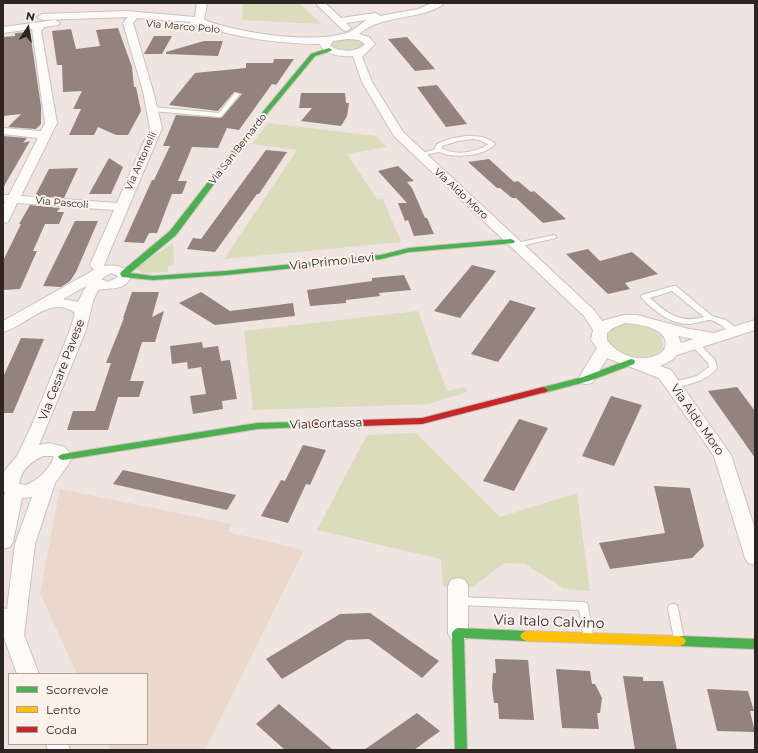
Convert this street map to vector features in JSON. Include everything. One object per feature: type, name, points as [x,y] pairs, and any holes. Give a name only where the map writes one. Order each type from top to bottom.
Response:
[{"type":"street","points":[[189,28],[199,21],[202,3]]},
{"type":"street","points":[[320,3],[340,21],[349,34],[366,39],[370,44],[366,50],[355,54]]},
{"type":"street","points":[[340,21],[407,12],[432,7],[439,3]]},
{"type":"street","points":[[327,46],[371,22],[407,12]]},
{"type":"street","points":[[3,219],[8,198],[46,135],[51,123],[36,30],[42,17]]},
{"type":"street","name":"Via Marco Polo","points":[[3,30],[42,17],[74,20],[182,18],[199,21],[221,29],[327,46],[355,54]]},
{"type":"street","name":"Via Marco Polo","points":[[131,19],[189,28],[238,32]]},
{"type":"street","name":"Via Antonelli","points":[[108,278],[97,265],[156,128],[131,19]]},
{"type":"street","name":"Via San Bernardo","points":[[108,278],[149,252],[173,233],[259,120],[314,55],[327,46]]},
{"type":"street","name":"Via Aldo Moro","points":[[355,54],[367,82],[398,134],[513,243],[590,313],[607,326]]},
{"type":"street","points":[[3,131],[46,135]]},
{"type":"street","name":"Via Pascoli","points":[[8,198],[67,204],[121,207]]},
{"type":"street","name":"Via Primo Levi","points":[[108,278],[153,278],[226,273],[381,257],[410,250],[513,243]]},
{"type":"street","points":[[3,327],[49,301],[108,278]]},
{"type":"street","name":"Via Cesare Pavese","points":[[3,542],[9,484],[39,428],[84,313],[108,278]]},
{"type":"street","points":[[49,301],[79,307],[84,313]]},
{"type":"street","points":[[586,379],[604,349],[598,337],[607,326],[636,319],[690,334],[728,333]]},
{"type":"street","points":[[636,363],[656,362],[671,353],[695,344],[755,325]]},
{"type":"street","points":[[659,326],[672,338],[674,344],[671,353]]},
{"type":"street","name":"Via Aldo Moro","points":[[604,349],[611,355],[636,363],[669,380],[722,455],[755,558]]},
{"type":"street","name":"Via Aldo Moro","points":[[669,380],[671,353]]},
{"type":"street","name":"Via Cortassa","points":[[61,454],[257,426],[422,421],[586,379],[636,363]]},
{"type":"street","name":"Via Cesare Pavese","points":[[39,428],[44,436],[61,454]]},
{"type":"street","name":"Via Cesare Pavese","points":[[24,458],[43,448],[61,454]]},
{"type":"street","points":[[10,640],[25,544],[46,483],[61,454]]},
{"type":"street","points":[[9,484],[25,492],[36,490],[46,483]]},
{"type":"street","points":[[458,593],[461,750]]},
{"type":"street","points":[[3,616],[10,640],[27,673]]},
{"type":"street","name":"Via Italo Calvino","points":[[458,633],[755,644]]},
{"type":"lane","points":[[152,109],[220,115],[236,94]]},
{"type":"lane","points":[[419,155],[440,150],[444,153],[456,155],[487,149],[492,144],[481,138],[471,137],[439,145],[438,148],[440,150]]},
{"type":"lane","points":[[513,243],[554,237]]},
{"type":"lane","points":[[709,318],[694,323],[676,320],[665,314],[645,297],[673,288],[709,318],[723,322],[728,333]]},
{"type":"lane","points":[[669,380],[697,380],[707,375],[713,368],[712,362],[695,344]]},
{"type":"lane","points":[[458,593],[584,606],[589,638]]},
{"type":"lane","points":[[673,608],[680,641]]},
{"type":"shaded area","points":[[60,489],[231,524],[228,532],[304,550],[205,750],[111,750],[109,745],[148,745],[148,673],[77,673],[40,593]]},
{"type":"green space","points":[[243,3],[299,3],[321,24],[242,20]]},
{"type":"green space","points":[[344,38],[359,39],[365,45],[349,51],[332,47],[332,42]]},
{"type":"green space","points":[[268,123],[376,136],[387,147],[347,154],[377,199],[383,199],[401,242],[224,259],[297,150],[252,144]]},
{"type":"green space","points":[[173,243],[174,265],[168,266],[168,272],[143,273],[136,269],[136,267]]},
{"type":"green space","points":[[418,311],[447,391],[465,387],[467,392],[429,404],[253,410],[244,331]]},
{"type":"green space","points":[[623,324],[639,325],[653,330],[661,336],[663,347],[654,355],[642,358],[619,352],[611,345],[608,338],[611,330]]},
{"type":"green space","points":[[416,433],[500,517],[577,493],[590,591],[565,589],[525,564],[504,563],[473,587],[443,586],[441,559],[317,530],[367,435]]},
{"type":"building","points":[[118,28],[132,67],[134,87],[136,87],[141,111],[128,135],[116,135],[98,127],[94,135],[69,135],[81,109],[73,109],[82,91],[63,92],[62,65],[57,65],[52,31],[71,29],[76,49],[100,46],[96,30]]},
{"type":"building","points":[[30,32],[41,106],[41,124],[36,129],[8,127],[21,114],[3,116],[3,37],[15,36],[15,33]]},
{"type":"building","points":[[154,36],[172,36],[162,54],[144,54]]},
{"type":"building","points":[[407,37],[435,69],[415,71],[388,39]]},
{"type":"building","points":[[204,41],[223,41],[218,56],[166,54],[166,52]]},
{"type":"building","points":[[274,59],[294,59],[276,85],[272,84],[239,130],[227,128],[218,148],[192,147],[178,181],[187,181],[182,194],[172,194],[157,233],[149,233],[144,243],[124,242],[152,180],[154,180],[170,146],[163,146],[176,115],[221,118],[242,94],[234,92],[218,111],[169,105],[195,73],[246,68],[246,63],[273,63]]},
{"type":"building","points":[[437,85],[467,124],[446,127],[417,87]]},
{"type":"building","points":[[301,93],[345,93],[346,103],[349,103],[347,116],[341,126],[301,121],[312,108],[299,108]]},
{"type":"building","points":[[3,136],[27,138],[23,143],[30,141],[3,188]]},
{"type":"building","points":[[266,150],[287,152],[259,194],[257,194],[215,252],[187,249],[193,238],[201,239]]},
{"type":"building","points":[[109,158],[123,167],[111,194],[89,194]]},
{"type":"building","points":[[489,159],[514,182],[518,181],[531,192],[534,191],[566,219],[543,223],[516,198],[512,198],[500,188],[497,188],[468,162]]},
{"type":"building","points":[[398,166],[414,181],[407,182],[412,188],[425,218],[427,218],[434,234],[414,236],[408,220],[405,221],[398,203],[407,203],[378,171]]},
{"type":"building","points":[[78,168],[64,198],[35,196],[49,169]]},
{"type":"building","points":[[30,205],[60,208],[57,212],[64,212],[59,224],[45,224],[33,251],[37,251],[20,289],[3,290],[3,261],[21,224],[19,224]]},
{"type":"building","points":[[75,221],[98,221],[76,272],[70,281],[61,287],[43,286]]},
{"type":"building","points":[[588,249],[600,261],[632,252],[658,274],[625,283],[630,289],[608,294],[566,254]]},
{"type":"building","points":[[472,265],[496,271],[460,318],[434,311]]},
{"type":"building","points":[[404,275],[411,290],[379,293],[380,296],[346,300],[346,303],[310,306],[307,290],[372,281],[372,278]]},
{"type":"building","points":[[132,292],[159,292],[152,317],[164,311],[155,342],[142,342],[130,381],[144,381],[139,397],[118,397],[108,430],[67,430],[73,411],[95,411],[111,363],[106,363],[124,318]]},
{"type":"building","points":[[201,292],[230,311],[293,303],[295,316],[215,325],[179,303]]},
{"type":"building","points":[[510,300],[536,308],[498,362],[471,354]]},
{"type":"building","points":[[21,338],[44,339],[13,413],[3,413],[3,377]]},
{"type":"building","points":[[202,342],[203,348],[218,346],[221,361],[230,360],[237,399],[222,401],[223,409],[193,414],[190,396],[206,394],[201,367],[188,369],[187,362],[172,364],[170,346]]},
{"type":"building","points":[[737,387],[755,411],[755,458],[708,391]]},
{"type":"building","points":[[611,396],[642,405],[614,466],[582,456]]},
{"type":"building","points":[[519,419],[548,428],[514,491],[483,481]]},
{"type":"building","points":[[303,445],[326,450],[310,485],[306,484],[288,523],[261,516],[281,480],[285,481]]},
{"type":"building","points":[[123,470],[236,495],[227,510],[113,484]]},
{"type":"building","points":[[654,486],[690,488],[704,546],[692,558],[610,569],[599,543],[665,533]]},
{"type":"building","points":[[370,613],[439,661],[422,678],[369,639],[347,640],[282,679],[266,659],[340,614]]},
{"type":"building","points":[[495,659],[528,660],[534,720],[499,719],[498,703],[494,703],[492,688],[493,673],[496,673]]},
{"type":"building","points":[[556,669],[590,671],[592,684],[595,684],[602,698],[600,713],[597,713],[599,729],[562,728]]},
{"type":"building","points":[[623,676],[643,677],[643,681],[663,681],[677,750],[635,750]]},
{"type":"building","points":[[707,689],[748,691],[754,711],[750,711],[755,732],[717,731]]},
{"type":"building","points":[[279,704],[333,750],[285,750],[256,724]]},
{"type":"building","points":[[417,713],[440,731],[414,750],[364,750]]},
{"type":"traffic: fast","points":[[124,274],[173,233],[259,120],[313,55],[329,50]]},
{"type":"traffic: fast","points":[[125,275],[153,278],[226,273],[381,257],[409,250],[511,241]]},
{"type":"traffic: fast","points":[[543,390],[586,379],[631,362]]},
{"type":"traffic: fast","points":[[63,457],[257,426],[300,425]]},
{"type":"traffic: fast","points":[[461,750],[458,633],[526,636]]},
{"type":"traffic: fast","points":[[680,641],[755,644]]},
{"type":"traffic: slow","points":[[526,636],[680,641]]},
{"type":"traffic: jam","points":[[300,425],[422,421],[543,390]]}]
